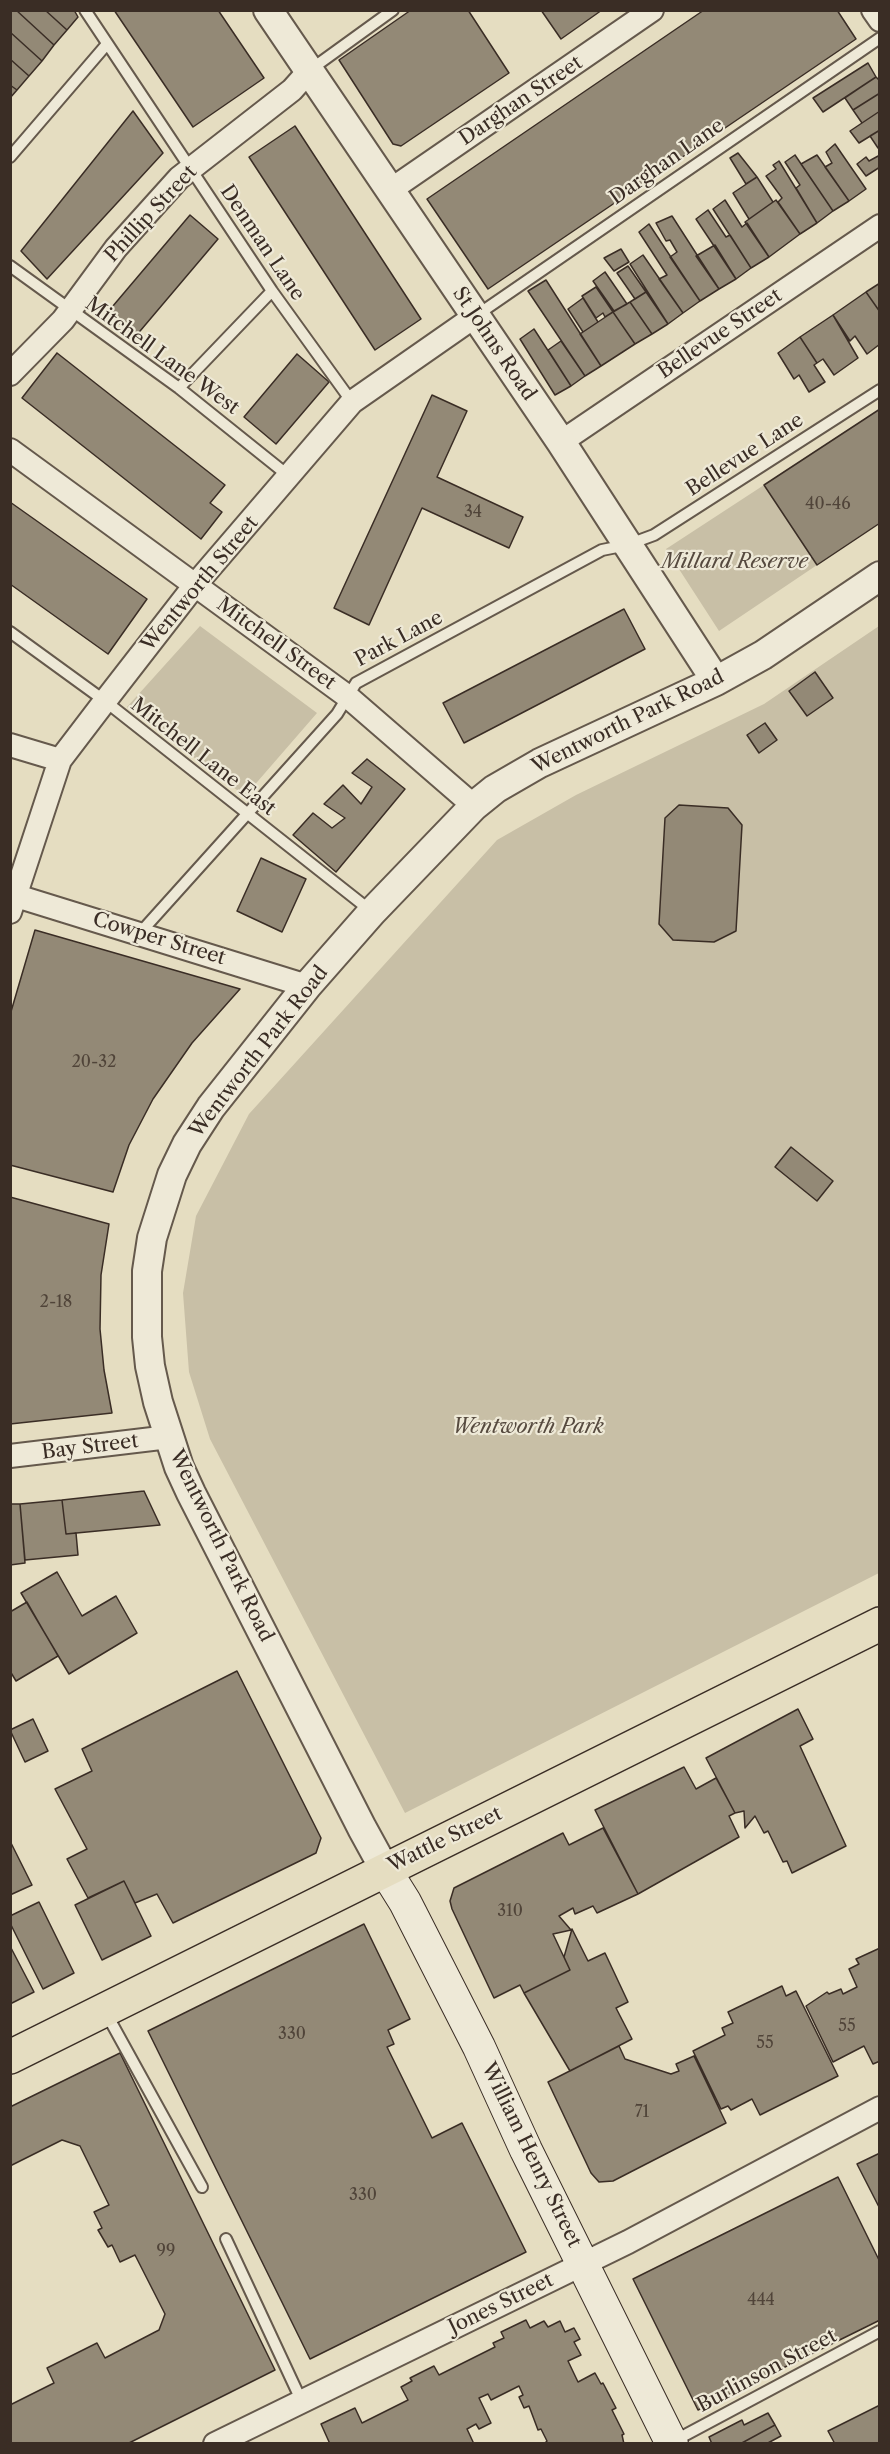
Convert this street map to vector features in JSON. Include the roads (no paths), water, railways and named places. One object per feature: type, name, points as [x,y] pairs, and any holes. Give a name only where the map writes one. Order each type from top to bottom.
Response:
[{"type":"main road","name":"Wattle Street","points":[[10,2057],[879,1624]]},
{"type":"main road","name":"William Henry Street","points":[[385,1870],[405,1902],[479,2047],[672,2443]]},
{"type":"street","name":"St Johns Road","points":[[268,10],[474,317],[561,442],[716,681]]},
{"type":"street","name":"Darghan Street","points":[[389,191],[652,10]]},
{"type":"street","points":[[873,10],[879,20]]},
{"type":"street","name":"Phillip Street","points":[[10,374],[69,310],[116,248],[190,168],[292,90],[309,71]]},
{"type":"street","name":"Bellevue Street","points":[[561,442],[879,226]]},
{"type":"street","name":"Wentworth Street","points":[[12,900],[60,760],[195,585],[352,402],[474,317]]},
{"type":"street","name":"Mitchell Street","points":[[10,450],[347,696],[474,806]]},
{"type":"street","name":"Wentworth Park Road","points":[[385,1870],[191,1493],[169,1437],[155,1393],[147,1337],[147,1271],[160,1206],[187,1144],[211,1107],[307,986],[372,912],[474,806],[495,789],[540,763],[716,681],[763,655],[879,576]]},
{"type":"street","points":[[10,745],[60,760]]},
{"type":"street","name":"Cowper Street","points":[[12,900],[140,933],[307,986]]},
{"type":"street","name":"Bay Street","points":[[10,1456],[169,1437]]},
{"type":"street","name":"Jones Street","points":[[215,2444],[583,2263],[879,2109]]},
{"type":"lane","name":"Denman Lane","points":[[85,10],[272,291],[352,402]]},
{"type":"lane","points":[[309,71],[393,10]]},
{"type":"lane","name":"Darghan Lane","points":[[474,317],[879,38]]},
{"type":"lane","points":[[10,157],[107,44]]},
{"type":"lane","name":"Mitchell Lane West","points":[[10,266],[179,388],[290,477]]},
{"type":"lane","points":[[179,388],[272,291]]},
{"type":"lane","name":"Bellevue Lane","points":[[627,545],[654,535],[879,390]]},
{"type":"lane","name":"Park Lane","points":[[140,933],[337,714],[356,683],[602,550],[627,545]]},
{"type":"lane","name":"Mitchell Lane East","points":[[10,632],[105,701],[372,912]]},
{"type":"lane","points":[[105,2010],[202,2187]]},
{"type":"lane","points":[[226,2239],[302,2402]]},
{"type":"lane","name":"Burlinson Street","points":[[672,2443],[879,2331]]},
{"type":"park label","name":"Millard Reserve","points":[[735,562]]},
{"type":"park label","name":"Wentworth Park","points":[[528,1427]]}]
